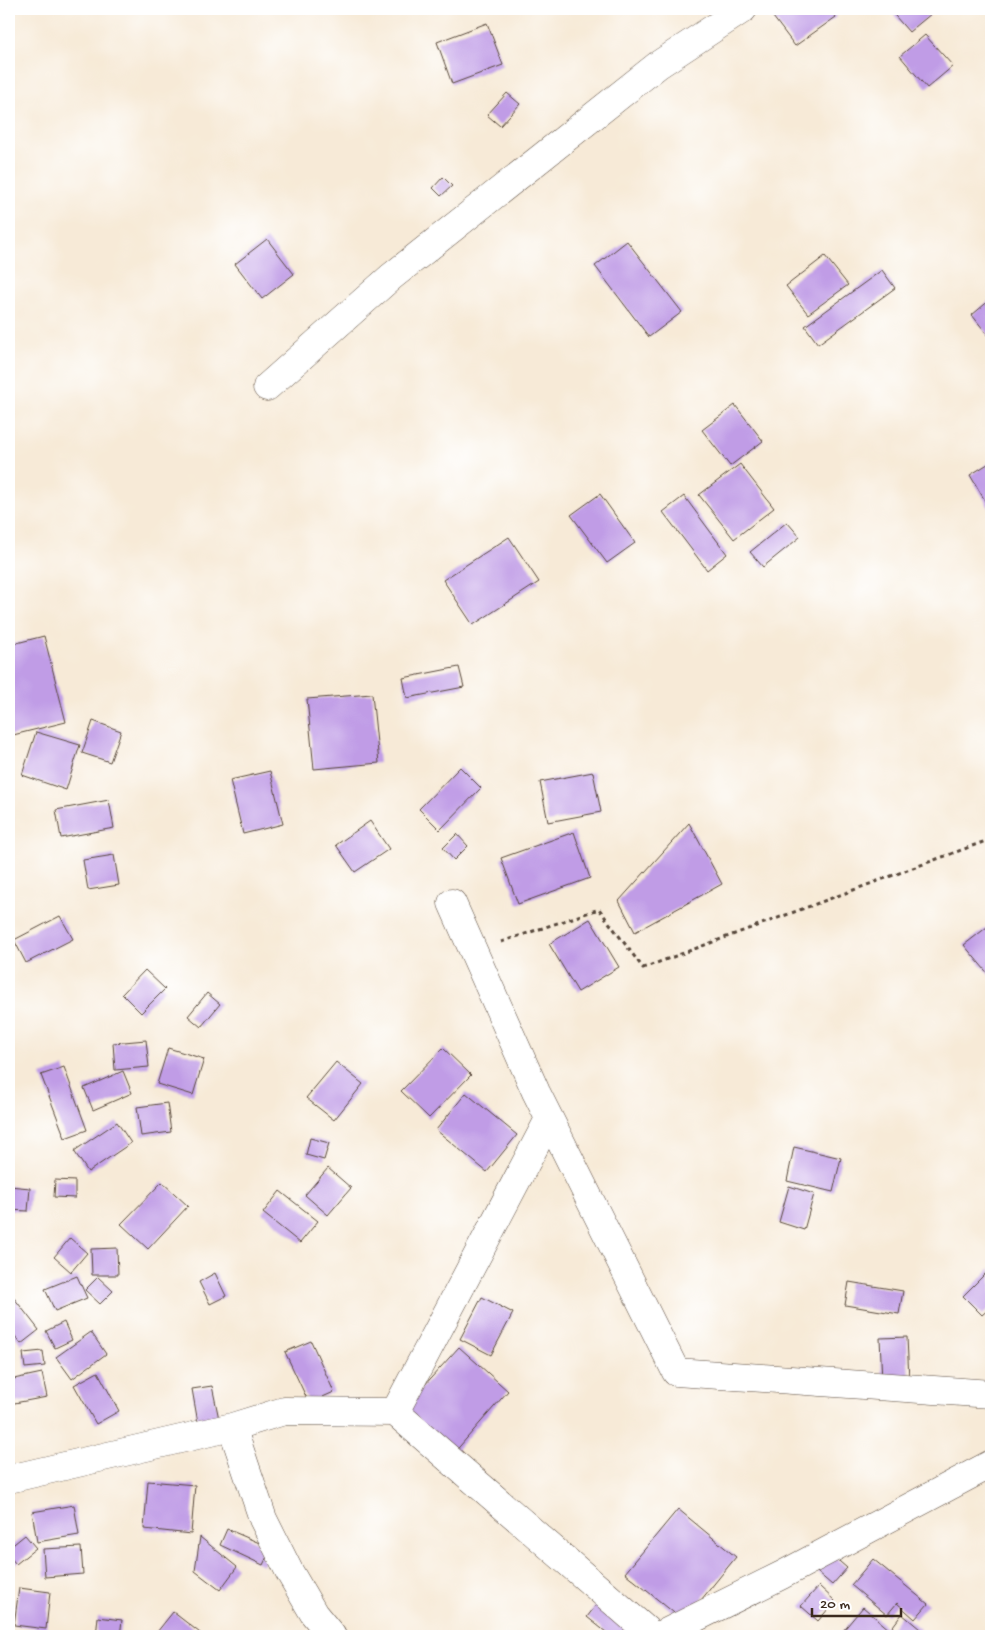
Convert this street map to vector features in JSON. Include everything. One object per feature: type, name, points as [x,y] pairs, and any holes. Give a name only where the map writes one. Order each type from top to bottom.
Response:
[{"type":"street","points":[[267,388],[391,276],[658,65],[743,9]]},
{"type":"street","points":[[452,903],[536,1092],[676,1372],[991,1394]]},
{"type":"street","points":[[395,1412],[549,1119]]},
{"type":"street","points":[[9,1479],[232,1427],[284,1410],[395,1412],[654,1636]]},
{"type":"street","points":[[232,1427],[263,1519],[289,1571],[314,1614],[332,1636]]},
{"type":"street","points":[[659,1636],[782,1575],[991,1464]]},
{"type":"path","points":[[474,951],[599,910],[643,968],[991,839]]},
{"type":"building","points":[[767,9],[830,9],[836,17],[795,46]]},
{"type":"building","points":[[889,9],[937,9],[909,32]]},
{"type":"building","points":[[487,23],[503,65],[452,84],[437,42]]},
{"type":"building","points":[[925,35],[953,66],[927,88],[900,56]]},
{"type":"building","points":[[507,93],[520,104],[500,126],[487,115]]},
{"type":"building","points":[[443,177],[452,186],[441,196],[433,188]]},
{"type":"building","points":[[267,239],[294,274],[262,299],[235,264]]},
{"type":"building","points":[[627,241],[682,312],[649,337],[595,266]]},
{"type":"building","points":[[825,256],[848,285],[808,314],[786,286]]},
{"type":"building","points":[[882,270],[895,288],[818,344],[805,326]]},
{"type":"building","points":[[991,299],[991,339],[972,315]]},
{"type":"building","points":[[735,405],[763,441],[730,466],[702,430]]},
{"type":"building","points":[[991,462],[991,511],[970,475]]},
{"type":"building","points":[[740,464],[774,508],[734,539],[699,495]]},
{"type":"building","points":[[600,494],[635,543],[607,563],[571,515]]},
{"type":"building","points":[[684,496],[727,554],[707,570],[663,512]]},
{"type":"building","points":[[787,522],[800,537],[763,567],[750,552]]},
{"type":"building","points":[[509,537],[539,582],[473,625],[443,580]]},
{"type":"building","points":[[44,636],[66,722],[9,736],[9,645]]},
{"type":"building","points":[[459,667],[464,687],[407,698],[403,678]]},
{"type":"building","points":[[372,694],[379,763],[314,769],[307,699]]},
{"type":"building","points":[[93,721],[121,731],[110,762],[82,753]]},
{"type":"building","points":[[36,732],[80,745],[66,790],[22,775]]},
{"type":"building","points":[[460,767],[481,788],[440,830],[419,809]]},
{"type":"building","points":[[270,771],[283,824],[243,834],[230,780]]},
{"type":"building","points":[[593,772],[601,812],[548,822],[540,782]]},
{"type":"building","points":[[109,800],[114,828],[61,838],[56,810]]},
{"type":"building","points":[[9,807],[14,820],[9,822]]},
{"type":"building","points":[[370,821],[389,849],[355,872],[336,845]]},
{"type":"building","points":[[689,823],[722,884],[635,932],[619,901]]},
{"type":"building","points":[[574,832],[590,878],[518,904],[501,858]]},
{"type":"building","points":[[457,834],[468,846],[454,860],[443,848]]},
{"type":"building","points":[[114,855],[119,885],[88,890],[83,860]]},
{"type":"building","points":[[60,916],[73,939],[26,963],[14,940]]},
{"type":"building","points":[[590,919],[619,967],[578,992],[549,944]]},
{"type":"building","points":[[991,924],[991,976],[990,976],[964,945]]},
{"type":"building","points":[[145,970],[165,989],[141,1013],[122,994]]},
{"type":"building","points":[[207,993],[220,1004],[201,1027],[188,1016]]},
{"type":"building","points":[[146,1040],[149,1067],[115,1070],[113,1043]]},
{"type":"building","points":[[168,1048],[204,1059],[193,1095],[157,1084]]},
{"type":"building","points":[[443,1048],[471,1075],[429,1118],[401,1091]]},
{"type":"building","points":[[336,1062],[363,1084],[334,1120],[306,1098]]},
{"type":"building","points":[[64,1067],[87,1130],[65,1138],[41,1075]]},
{"type":"building","points":[[123,1071],[132,1093],[93,1110],[84,1088]]},
{"type":"building","points":[[466,1093],[517,1135],[487,1172],[436,1130]]},
{"type":"building","points":[[167,1103],[171,1132],[141,1136],[137,1107]]},
{"type":"building","points":[[117,1122],[131,1143],[88,1172],[74,1151]]},
{"type":"building","points":[[310,1138],[329,1143],[324,1160],[306,1155]]},
{"type":"building","points":[[794,1147],[841,1158],[833,1192],[787,1181]]},
{"type":"building","points":[[328,1168],[351,1188],[328,1215],[305,1195]]},
{"type":"building","points":[[55,1180],[75,1181],[75,1198],[54,1197]]},
{"type":"building","points":[[162,1182],[188,1206],[148,1249],[121,1224]]},
{"type":"building","points":[[9,1186],[30,1188],[28,1211],[9,1210]]},
{"type":"building","points":[[789,1186],[814,1194],[804,1230],[779,1222]]},
{"type":"building","points":[[280,1191],[318,1221],[300,1243],[263,1213]]},
{"type":"building","points":[[70,1238],[87,1253],[71,1272],[54,1257]]},
{"type":"building","points":[[117,1248],[118,1275],[92,1275],[91,1249]]},
{"type":"building","points":[[991,1268],[991,1307],[982,1315],[963,1296]]},
{"type":"building","points":[[215,1273],[226,1296],[210,1304],[199,1282]]},
{"type":"building","points":[[77,1276],[87,1298],[55,1311],[45,1289]]},
{"type":"building","points":[[98,1277],[113,1291],[100,1304],[85,1290]]},
{"type":"building","points":[[849,1282],[903,1291],[899,1314],[845,1305]]},
{"type":"building","points":[[482,1297],[513,1313],[491,1355],[460,1339]]},
{"type":"building","points":[[14,1298],[39,1330],[21,1344],[9,1328],[9,1301]]},
{"type":"building","points":[[64,1322],[72,1340],[55,1348],[46,1331]]},
{"type":"building","points":[[91,1332],[106,1354],[72,1379],[56,1357]]},
{"type":"building","points":[[907,1337],[909,1380],[882,1381],[880,1338]]},
{"type":"building","points":[[311,1341],[334,1392],[309,1403],[285,1352]]},
{"type":"building","points":[[459,1347],[508,1391],[453,1454],[403,1409]]},
{"type":"building","points":[[43,1351],[45,1366],[25,1368],[23,1353]]},
{"type":"building","points":[[98,1372],[119,1411],[96,1424],[74,1385]]},
{"type":"building","points":[[42,1373],[47,1397],[9,1404],[9,1380]]},
{"type":"building","points":[[212,1386],[219,1419],[198,1423],[192,1389]]},
{"type":"building","points":[[148,1481],[195,1485],[191,1534],[144,1529]]},
{"type":"building","points":[[74,1505],[79,1535],[37,1542],[32,1512]]},
{"type":"building","points":[[678,1509],[736,1557],[684,1621],[625,1573]]},
{"type":"building","points":[[227,1529],[271,1548],[263,1565],[220,1545]]},
{"type":"building","points":[[25,1535],[36,1548],[16,1564],[9,1556],[9,1548]]},
{"type":"building","points":[[200,1537],[237,1567],[220,1590],[195,1571]]},
{"type":"building","points":[[81,1547],[83,1574],[45,1577],[43,1549]]},
{"type":"building","points":[[832,1555],[847,1568],[832,1585],[817,1572]]},
{"type":"building","points":[[873,1559],[928,1604],[915,1619],[897,1603],[887,1615],[851,1585]]},
{"type":"building","points":[[819,1586],[835,1601],[818,1621],[801,1606]]},
{"type":"building","points":[[19,1588],[50,1592],[46,1629],[14,1625]]},
{"type":"building","points":[[597,1604],[634,1636],[611,1636],[587,1617]]},
{"type":"building","points":[[863,1607],[890,1630],[902,1614],[920,1629],[914,1636],[847,1636],[842,1632]]},
{"type":"building","points":[[173,1612],[204,1636],[162,1636],[157,1632]]},
{"type":"building","points":[[98,1617],[122,1620],[120,1636],[96,1636]]}]
